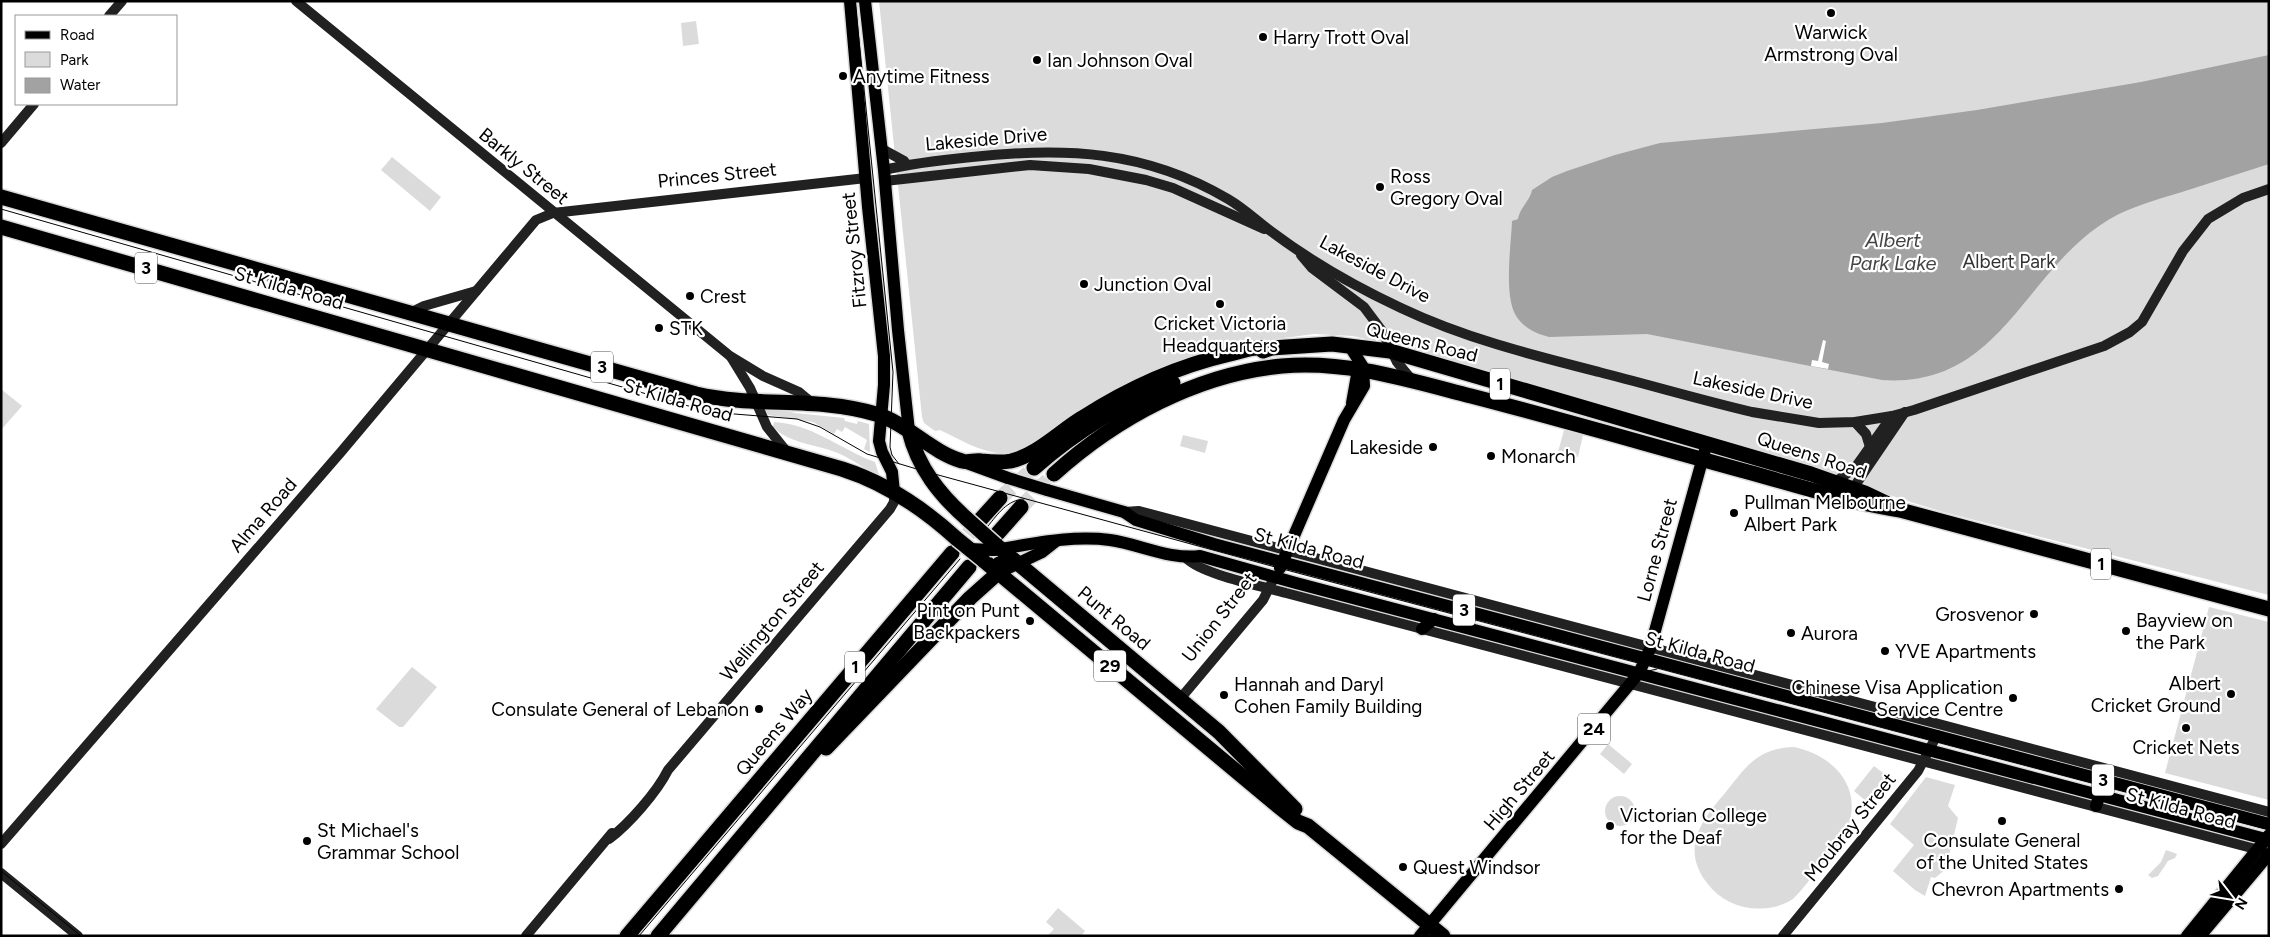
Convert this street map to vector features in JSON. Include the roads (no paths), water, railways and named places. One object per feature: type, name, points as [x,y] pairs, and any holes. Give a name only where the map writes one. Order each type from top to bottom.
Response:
[{"type":"highway","name":"St Kilda Road","points":[[1,197],[712,398],[757,402],[811,402],[858,409],[880,416],[943,452],[965,462]]},
{"type":"highway","name":"St Kilda Road","points":[[1,227],[787,452],[861,475],[894,492],[928,514],[970,549]]},
{"type":"highway","name":"Queens Road","points":[[1034,468],[1093,423],[1134,401],[1197,373],[1271,348],[1321,344],[1349,345],[1390,351],[1834,482],[1849,494]]},
{"type":"highway","points":[[965,462],[978,460],[1004,462],[1020,458],[1039,448],[1097,408],[1160,377],[1212,358],[1260,347],[1271,348]]},
{"type":"highway","name":"Queens Road","points":[[1054,474],[1085,447],[1115,427],[1151,407],[1194,388],[1250,371],[1282,366],[1326,366],[1360,369],[1412,381],[1702,459],[1849,494],[1900,510],[2269,609]]},
{"type":"highway","name":"Punt Road","points":[[909,431],[912,443],[932,482],[944,498],[974,519],[990,551],[998,573],[1278,806],[1298,822],[1308,826]]},
{"type":"highway","points":[[1667,449],[1672,433]]},
{"type":"highway","points":[[974,519],[1000,498]]},
{"type":"highway","name":"1","points":[[658,936],[790,780],[990,551],[1021,507]]},
{"type":"highway","name":"Punt Road","points":[[970,549],[990,551],[1017,562],[1233,746],[1302,816],[1308,826],[1425,930],[1444,936]]},
{"type":"highway","points":[[790,780],[838,737],[970,598],[998,573],[990,551]]},
{"type":"highway","name":"Queens Way","points":[[627,936],[952,553]]},
{"type":"highway","name":"Union Street","points":[[1169,714],[1180,699]]},
{"type":"main road","name":"Fitzroy Street","points":[[850,1],[884,356],[880,445],[891,470],[894,492]]},
{"type":"main road","name":"Fitzroy Street","points":[[865,1],[885,175],[898,330],[909,431]]},
{"type":"main road","name":"Lakeside Drive","points":[[866,178],[885,175]]},
{"type":"main road","points":[[1349,345],[1360,369]]},
{"type":"main road","name":"Union Street","points":[[1272,583],[1352,403],[1364,386],[1360,369]]},
{"type":"main road","name":"Lorne Street","points":[[1645,661],[1707,443]]},
{"type":"main road","name":"St Kilda Road","points":[[965,462],[1008,478],[1124,512],[1136,520],[1284,557],[1645,661],[1937,735],[2269,824]]},
{"type":"main road","name":"St Kilda Road","points":[[990,551],[1038,541],[1109,540],[1186,558],[1200,556],[1272,583],[1434,620],[1645,661],[1927,755],[2266,845]]},
{"type":"main road","points":[[998,573],[1017,562],[1042,552],[1056,541]]},
{"type":"main road","points":[[1422,629],[1434,620]]},
{"type":"main road","name":"High Street","points":[[1425,930],[1632,684],[1645,661]]},
{"type":"main road","points":[[2187,936],[2225,892],[2231,880],[2266,845]]},
{"type":"main road","points":[[2200,936],[2266,845]]},
{"type":"street","points":[[110,15],[122,1]]},
{"type":"street","name":"Barkly Street","points":[[296,1],[730,356],[763,376],[799,392],[811,402]]},
{"type":"street","points":[[1,143],[33,105]]},
{"type":"street","points":[[882,149],[904,161],[907,165]]},
{"type":"street","name":"Lakeside Drive","points":[[885,175],[907,165],[1043,151],[1102,155],[1151,166],[1190,180],[1226,198],[1250,213],[1271,232]]},
{"type":"street","name":"Lakeside Drive","points":[[885,175],[1030,165],[1089,169],[1146,180],[1194,196],[1271,232],[1357,285],[1401,308],[1474,337],[1547,359],[1771,417],[1819,423],[1855,422],[1892,416],[2104,346],[2130,332],[2142,322],[2149,313],[2183,251],[2203,225],[2216,213],[2243,198],[2269,189]]},
{"type":"street","points":[[1146,180],[1151,166]]},
{"type":"street","name":"Princes Street","points":[[553,213],[866,178]]},
{"type":"street","name":"Alma Road","points":[[1,844],[341,452],[532,223],[540,217],[553,213]]},
{"type":"street","points":[[1296,248],[1312,268],[1364,307],[1382,331],[1398,365],[1412,381]]},
{"type":"street","points":[[410,313],[424,306],[476,291]]},
{"type":"street","name":"Barkly Street","points":[[730,356],[757,402],[767,428],[787,452]]},
{"type":"street","points":[[1849,494],[1905,412]]},
{"type":"street","points":[[1834,482],[1855,468],[1892,416]]},
{"type":"street","points":[[1855,422],[1866,434],[1870,447]]},
{"type":"street","name":"Wellington Street","points":[[526,936],[609,839],[615,828],[654,781],[668,770],[890,509],[894,502],[894,492]]},
{"type":"street","name":"St Kilda Road","points":[[1272,583],[1422,629],[1632,684],[1927,755]]},
{"type":"street","name":"Union Street","points":[[1180,699],[1263,600],[1272,583]]},
{"type":"street","name":"St Kilda Road","points":[[1645,661],[2269,812]]},
{"type":"street","name":"Moubray Street","points":[[1783,936],[1918,772],[1937,735]]},
{"type":"street","points":[[1,873],[78,936]]},
{"type":"water","name":"Albert Park Lake","points":[[2269,55],[2269,164],[2118,214],[2099,226],[2072,248],[2004,326],[1981,349],[1953,367],[1921,378],[1882,380],[1647,334],[1549,337],[1534,332],[1525,326],[1515,314],[1509,281],[1512,221],[1518,219],[1532,190],[1552,177],[1567,171],[1660,143],[1882,123],[1977,110],[2141,82]]},
{"type":"tunnel","points":[[1000,498],[1034,468]]},
{"type":"tunnel","points":[[1021,507],[1054,474]]},
{"type":"tunnel","points":[[953,552],[981,519]]},
{"type":"tram line","points":[[855,1],[893,372],[890,447],[892,455],[899,464]]},
{"type":"tram line","points":[[1,209],[699,409],[722,413],[797,419],[820,427],[867,454],[920,470],[1279,568],[2269,830]]},
{"type":"tram line","points":[[988,526],[999,512],[1008,505],[1024,499]]},
{"type":"tram line","points":[[639,936],[960,559]]},
{"type":"tram line","points":[[1418,936],[1634,679],[1644,672],[1657,669]]},
{"type":"tram line","points":[[2191,936],[2269,845]]},
{"type":"tram line","points":[[1,871],[81,936]]},
{"type":"place","name":"Warwick Armstrong Oval","points":[[1831,13]]},
{"type":"place","name":"Harry Trott Oval","points":[[1263,37]]},
{"type":"place","name":"Ian Johnson Oval","points":[[1037,60]]},
{"type":"place","name":"Anytime Fitness","points":[[843,76]]},
{"type":"place","name":"Ross Gregory Oval","points":[[1380,187]]},
{"type":"place","name":"Junction Oval","points":[[1084,284]]},
{"type":"place","name":"Crest","points":[[690,296]]},
{"type":"place","name":"Cricket Victoria Headquarters","points":[[1220,304]]},
{"type":"place","name":"STK","points":[[659,328]]},
{"type":"place","name":"Lakeside","points":[[1433,447]]},
{"type":"place","name":"Monarch","points":[[1491,456]]},
{"type":"place","name":"Pullman Melbourne Albert Park","points":[[1734,513]]},
{"type":"place","name":"Grosvenor","points":[[2034,614]]},
{"type":"place","name":"Pint on Punt Backpackers","points":[[1030,621]]},
{"type":"place","name":"Bayview on the Park","points":[[2126,631]]},
{"type":"place","name":"Aurora","points":[[1791,633]]},
{"type":"place","name":"YVE Apartments","points":[[1885,651]]},
{"type":"place","name":"Albert Cricket Ground","points":[[2231,694]]},
{"type":"place","name":"Hannah and Daryl Cohen Family Building","points":[[1224,695]]},
{"type":"place","name":"Chinese Visa Application Service Centre","points":[[2013,698]]},
{"type":"place","name":"Consulate General of Lebanon","points":[[759,709]]},
{"type":"place","name":"Cricket Nets","points":[[2186,728]]},
{"type":"place","name":"Consulate General of the United States","points":[[2002,821]]},
{"type":"place","name":"Victorian College for the Deaf","points":[[1610,826]]},
{"type":"place","name":"St Michael's Grammar School","points":[[307,841]]},
{"type":"place","name":"Quest Windsor","points":[[1403,867]]},
{"type":"place","name":"Chevron Apartments","points":[[2119,889]]},
{"type":"park label","name":"Albert Park","points":[[2009,261]]}]
